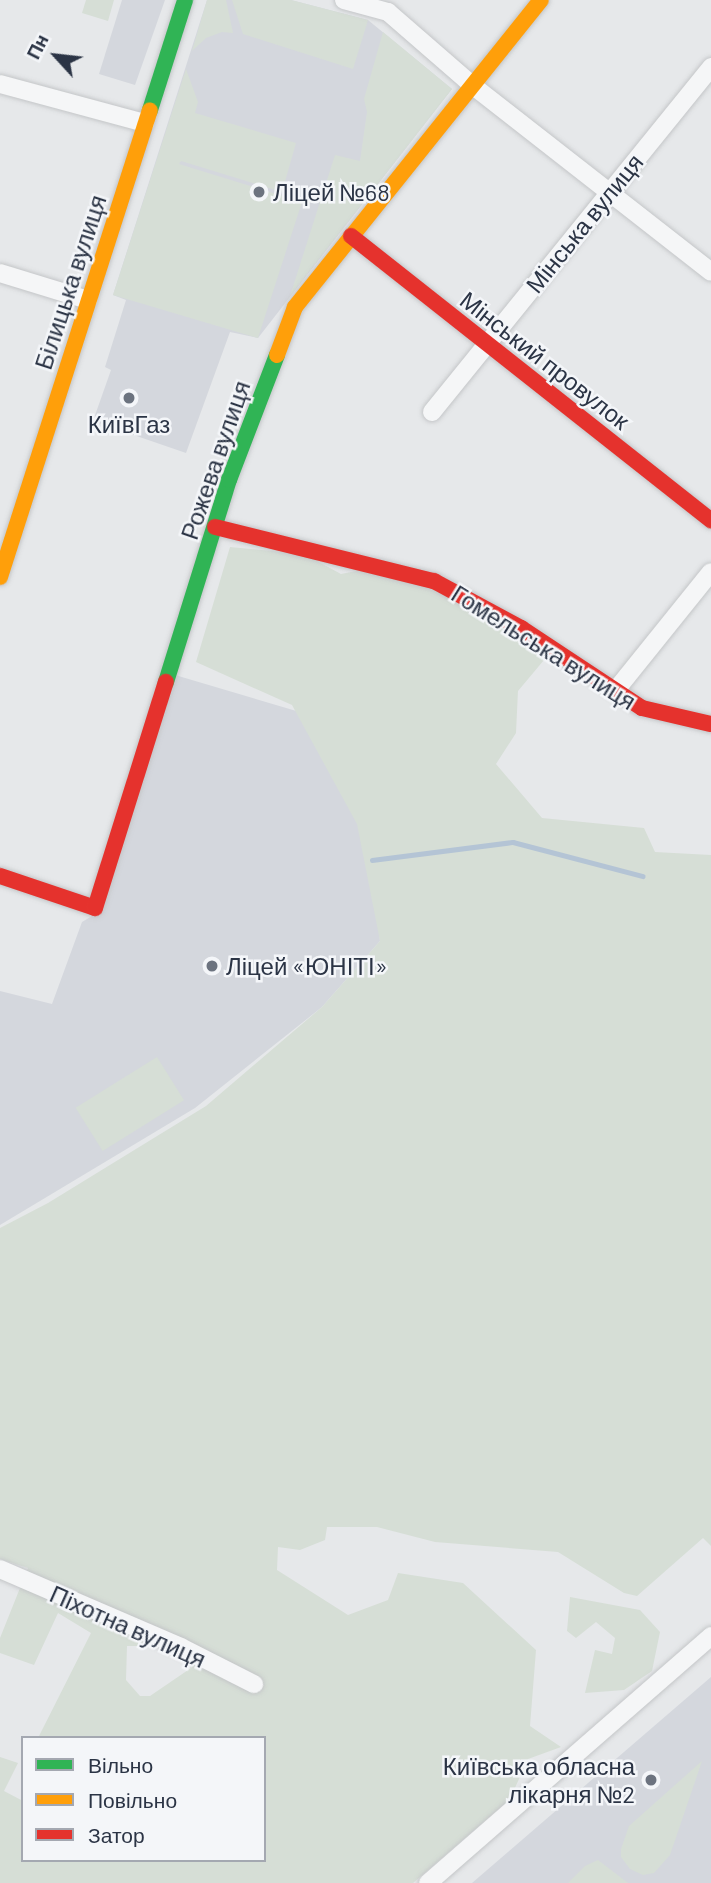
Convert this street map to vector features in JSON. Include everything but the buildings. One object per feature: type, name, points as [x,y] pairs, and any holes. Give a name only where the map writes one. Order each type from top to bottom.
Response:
[{"type":"street","name":"Білицька вулиця","points":[[0,578],[185,0]]},
{"type":"street","points":[[344,0],[389,6],[472,85],[711,272]]},
{"type":"street","name":"Рожева вулиця","points":[[0,876],[95,908],[229,480],[295,307],[541,0]]},
{"type":"street","name":"Мінська вулиця","points":[[432,412],[711,67]]},
{"type":"street","points":[[0,84],[145,123]]},
{"type":"street","name":"Мінський провулок","points":[[351,236],[711,520]]},
{"type":"street","points":[[0,273],[88,300]]},
{"type":"street","name":"Гомельська вулиця","points":[[215,527],[434,581],[478,602],[642,708],[711,724]]},
{"type":"street","points":[[616,690],[711,572]]},
{"type":"street","name":"Піхотна вулиця","points":[[0,1569],[181,1647],[254,1684]]},
{"type":"street","points":[[428,1883],[711,1636]]},
{"type":"shaded area","points":[[86,0],[114,0],[108,21],[82,13]]},
{"type":"shaded area","points":[[122,0],[165,0],[135,85],[99,74]]},
{"type":"shaded area","name":"Ліцей №68","points":[[207,0],[291,0],[368,20],[452,89],[258,338],[230,332],[186,453],[93,421],[111,370],[105,367],[126,300],[113,295]]},
{"type":"shaded area","points":[[207,0],[226,0],[233,33],[222,32],[206,38],[192,51]]},
{"type":"shaded area","points":[[232,0],[291,0],[368,20],[353,69],[243,34]]},
{"type":"shaded area","points":[[383,32],[452,89],[290,296],[335,155],[360,161],[367,112],[364,99]]},
{"type":"shaded area","points":[[186,69],[198,102],[195,113],[296,143],[282,192],[181,161],[179,164],[302,202],[258,338],[113,295]]},
{"type":"shaded area","points":[[230,547],[304,554],[341,574],[372,568],[433,585],[524,636],[544,660],[518,691],[516,733],[496,764],[542,818],[644,828],[655,852],[711,855],[711,1546],[703,1538],[637,1596],[624,1593],[558,1552],[435,1542],[377,1527],[327,1527],[325,1540],[300,1550],[278,1547],[277,1570],[348,1615],[388,1600],[398,1573],[463,1583],[536,1650],[530,1726],[561,1747],[528,1759],[510,1799],[413,1883],[0,1883],[0,1757],[18,1763],[4,1791],[21,1800],[21,1862],[266,1862],[266,1736],[39,1736],[91,1633],[58,1613],[34,1665],[0,1653],[0,1638],[28,1568],[0,1559],[0,1228],[48,1203],[206,1106],[322,1007],[380,941],[357,824],[292,705],[196,662]],"holes":[[[127,1646],[162,1646],[191,1668],[150,1696],[140,1696],[126,1680]]]},
{"type":"shaded area","name":"Ліцей «ЮНІТІ»","points":[[175,675],[320,718],[370,840],[380,941],[322,1007],[195,1108],[0,1225],[0,991],[52,1004],[82,922],[97,913]]},
{"type":"shaded area","points":[[157,1057],[184,1100],[103,1151],[76,1108]]},
{"type":"shaded area","points":[[570,1597],[640,1610],[660,1632],[652,1671],[624,1690],[585,1693],[595,1650],[612,1654],[615,1638],[596,1622],[576,1638],[567,1631]]},
{"type":"shaded area","name":"Київська обласна лікарня №2","points":[[711,1677],[711,1883],[472,1883]]},
{"type":"shaded area","points":[[702,1761],[670,1855],[654,1873],[643,1875],[630,1869],[621,1857],[629,1826]]},
{"type":"shaded area","points":[[598,1860],[628,1883],[568,1883],[585,1866]]},
{"type":"waterway","points":[[372,860],[513,842],[643,876]]},
{"type":"traffic: fast","points":[[150,110],[185,0]]},
{"type":"traffic: fast","points":[[166,682],[229,480],[277,355]]},
{"type":"traffic: slow","points":[[277,355],[295,307],[541,0]]},
{"type":"traffic: slow","points":[[0,577],[150,110]]},
{"type":"traffic: jam","points":[[351,236],[711,520]]},
{"type":"traffic: jam","points":[[215,527],[434,581],[521,628],[642,708],[711,724]]},
{"type":"traffic: jam","points":[[0,876],[95,908],[166,682]]},
{"type":"place","name":"Ліцей №68","points":[[259,192]]},
{"type":"place","name":"КиївГаз","points":[[129,398]]},
{"type":"place","name":"Ліцей «ЮНІТІ»","points":[[212,966]]},
{"type":"place","name":"Київська обласна лікарня №2","points":[[651,1780]]}]
